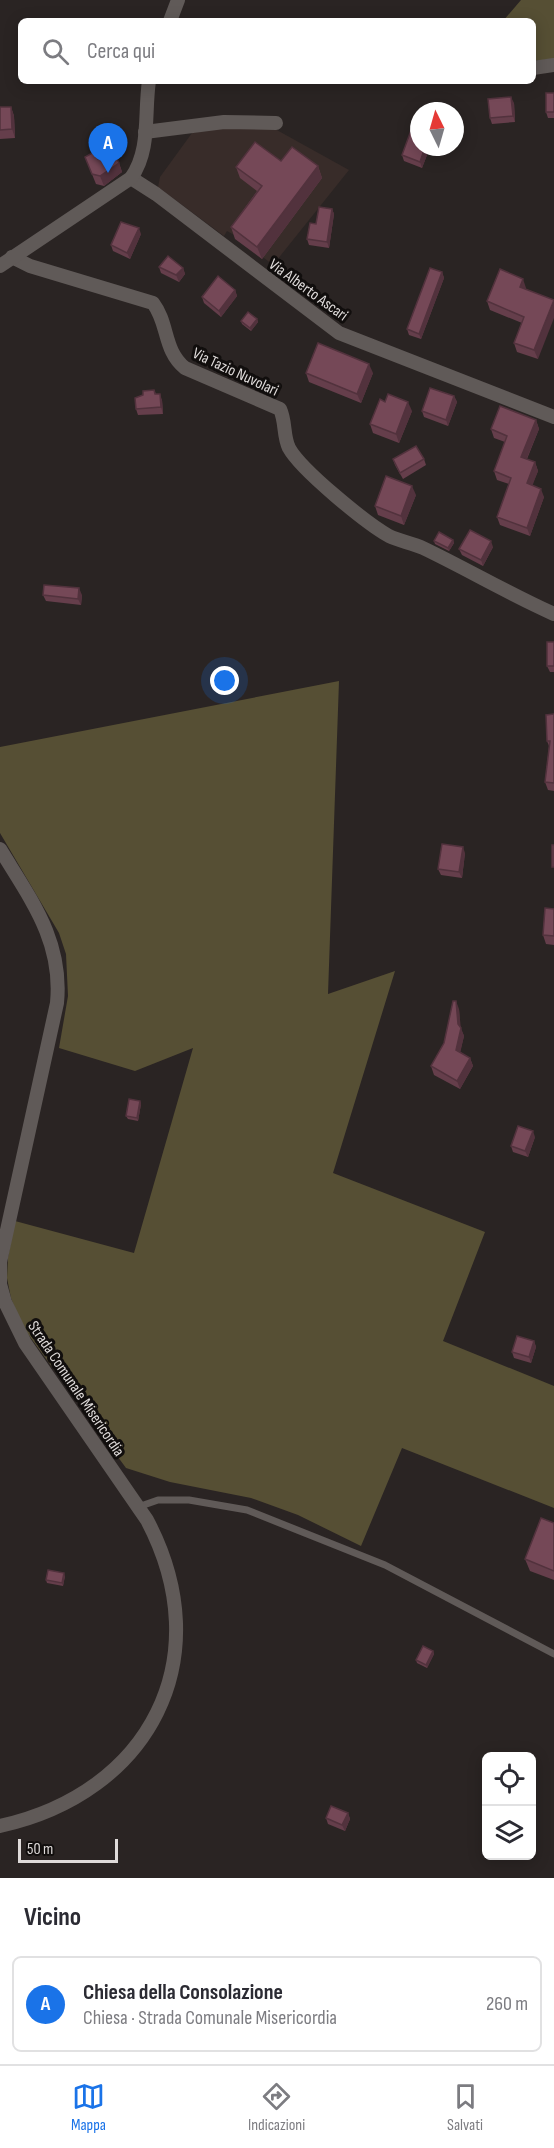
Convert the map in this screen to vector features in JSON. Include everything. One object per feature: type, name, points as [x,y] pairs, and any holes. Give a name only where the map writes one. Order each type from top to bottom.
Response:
[{"type":"street","points":[[171,18],[178,0]]},
{"type":"street","points":[[536,68],[554,65]]},
{"type":"street","points":[[0,266],[131,178],[139,166],[145,132],[149,84]]},
{"type":"street","points":[[145,132],[224,122],[276,123]]},
{"type":"street","name":"Via Alberto Ascari","points":[[131,178],[156,194],[339,333],[554,417]]},
{"type":"street","name":"Via Tazio Nuvolari","points":[[12,257],[30,266],[153,303],[161,314],[168,347],[175,359],[185,368],[280,409],[284,418],[285,438],[289,448],[304,469],[375,527],[390,537],[421,547],[554,614]]},
{"type":"street","name":"Strada Comunale Misericordia","points":[[0,849],[40,915],[51,940],[60,978],[57,1003],[4,1234],[0,1284],[13,1322],[25,1342],[138,1507],[160,1545],[175,1591],[176,1646],[163,1698],[140,1742],[105,1778],[79,1797],[53,1810],[0,1826]]},
{"type":"lane","points":[[138,1507],[158,1500],[189,1500],[247,1510],[385,1565],[554,1654]]},
{"type":"shaded area","points":[[521,0],[554,0],[554,59],[536,61],[536,18],[506,18]]},
{"type":"shaded area","points":[[223,127],[275,129],[349,170],[273,265],[236,236],[227,231],[224,236],[158,187],[160,177],[192,133]]},
{"type":"shaded area","points":[[339,681],[328,994],[395,971],[333,1173],[485,1232],[443,1341],[554,1386],[554,1508],[402,1448],[361,1546],[298,1515],[251,1498],[170,1482],[126,1468],[22,1326],[11,1298],[7,1278],[8,1257],[15,1221],[134,1253],[193,1048],[135,1071],[59,1048],[68,996],[66,954],[59,933],[0,833],[0,747]]},
{"type":"building","points":[[546,93],[554,93],[554,112],[546,112]]},
{"type":"building","points":[[511,97],[513,116],[490,118],[488,99]]},
{"type":"building","points":[[0,107],[11,107],[12,129],[0,130]]},
{"type":"building","points":[[410,133],[410,156],[422,156],[420,162],[402,155]]},
{"type":"building","points":[[255,142],[281,161],[292,147],[318,166],[257,247],[231,227],[262,186],[236,167]]},
{"type":"building","points":[[113,151],[119,163],[100,176],[92,174],[85,157],[94,152],[98,159],[107,152]]},
{"type":"building","points":[[319,207],[332,209],[327,242],[307,239],[310,223],[316,224]]},
{"type":"building","points":[[121,222],[139,228],[127,253],[111,245]]},
{"type":"building","points":[[168,256],[183,268],[176,275],[159,267]]},
{"type":"building","points":[[430,268],[442,272],[419,334],[407,329]]},
{"type":"building","points":[[500,269],[523,279],[520,287],[554,300],[534,350],[514,343],[524,317],[487,301]]},
{"type":"building","points":[[218,276],[235,290],[219,311],[202,297]]},
{"type":"building","points":[[248,312],[257,319],[250,328],[241,321]]},
{"type":"building","points":[[318,343],[369,364],[357,394],[306,373]]},
{"type":"building","points":[[430,388],[454,396],[446,420],[422,411]]},
{"type":"building","points":[[154,390],[155,394],[160,394],[161,407],[136,409],[135,398],[143,395],[143,391]]},
{"type":"building","points":[[388,394],[408,402],[396,434],[370,424],[380,399],[385,402]]},
{"type":"building","points":[[500,406],[536,420],[521,457],[535,462],[527,483],[541,489],[527,528],[497,517],[511,478],[494,471],[507,436],[491,429]]},
{"type":"building","points":[[416,446],[424,459],[400,473],[393,459]]},
{"type":"building","points":[[386,476],[412,486],[401,516],[375,506]]},
{"type":"building","points":[[470,530],[491,541],[481,560],[459,549]]},
{"type":"building","points":[[439,532],[453,540],[448,548],[434,541]]},
{"type":"building","points":[[44,585],[79,588],[78,599],[43,595]]},
{"type":"building","points":[[547,642],[554,642],[554,666],[547,666]]},
{"type":"building","points":[[554,714],[554,783],[545,782],[550,741],[547,741],[546,715]]},
{"type":"building","points":[[442,844],[463,847],[459,872],[438,869]]},
{"type":"building","points":[[552,845],[554,845],[554,867],[552,867]]},
{"type":"building","points":[[545,908],[554,909],[554,936],[543,935]]},
{"type":"building","points":[[453,1001],[456,1001],[458,1024],[461,1028],[456,1050],[470,1058],[457,1081],[431,1066],[444,1043]]},
{"type":"building","points":[[129,1099],[140,1101],[137,1118],[126,1116]]},
{"type":"building","points":[[518,1126],[533,1131],[525,1151],[511,1146]]},
{"type":"building","points":[[517,1336],[534,1341],[529,1357],[512,1352]]},
{"type":"building","points":[[541,1518],[554,1523],[554,1571],[525,1559]]},
{"type":"building","points":[[48,1570],[64,1573],[62,1583],[46,1580]]},
{"type":"building","points":[[423,1646],[433,1651],[426,1665],[416,1660]]},
{"type":"building","points":[[331,1806],[348,1813],[342,1825],[326,1818]]},
{"type":"place","name":"Chiesa della Consolazione","points":[[108,173]]}]
